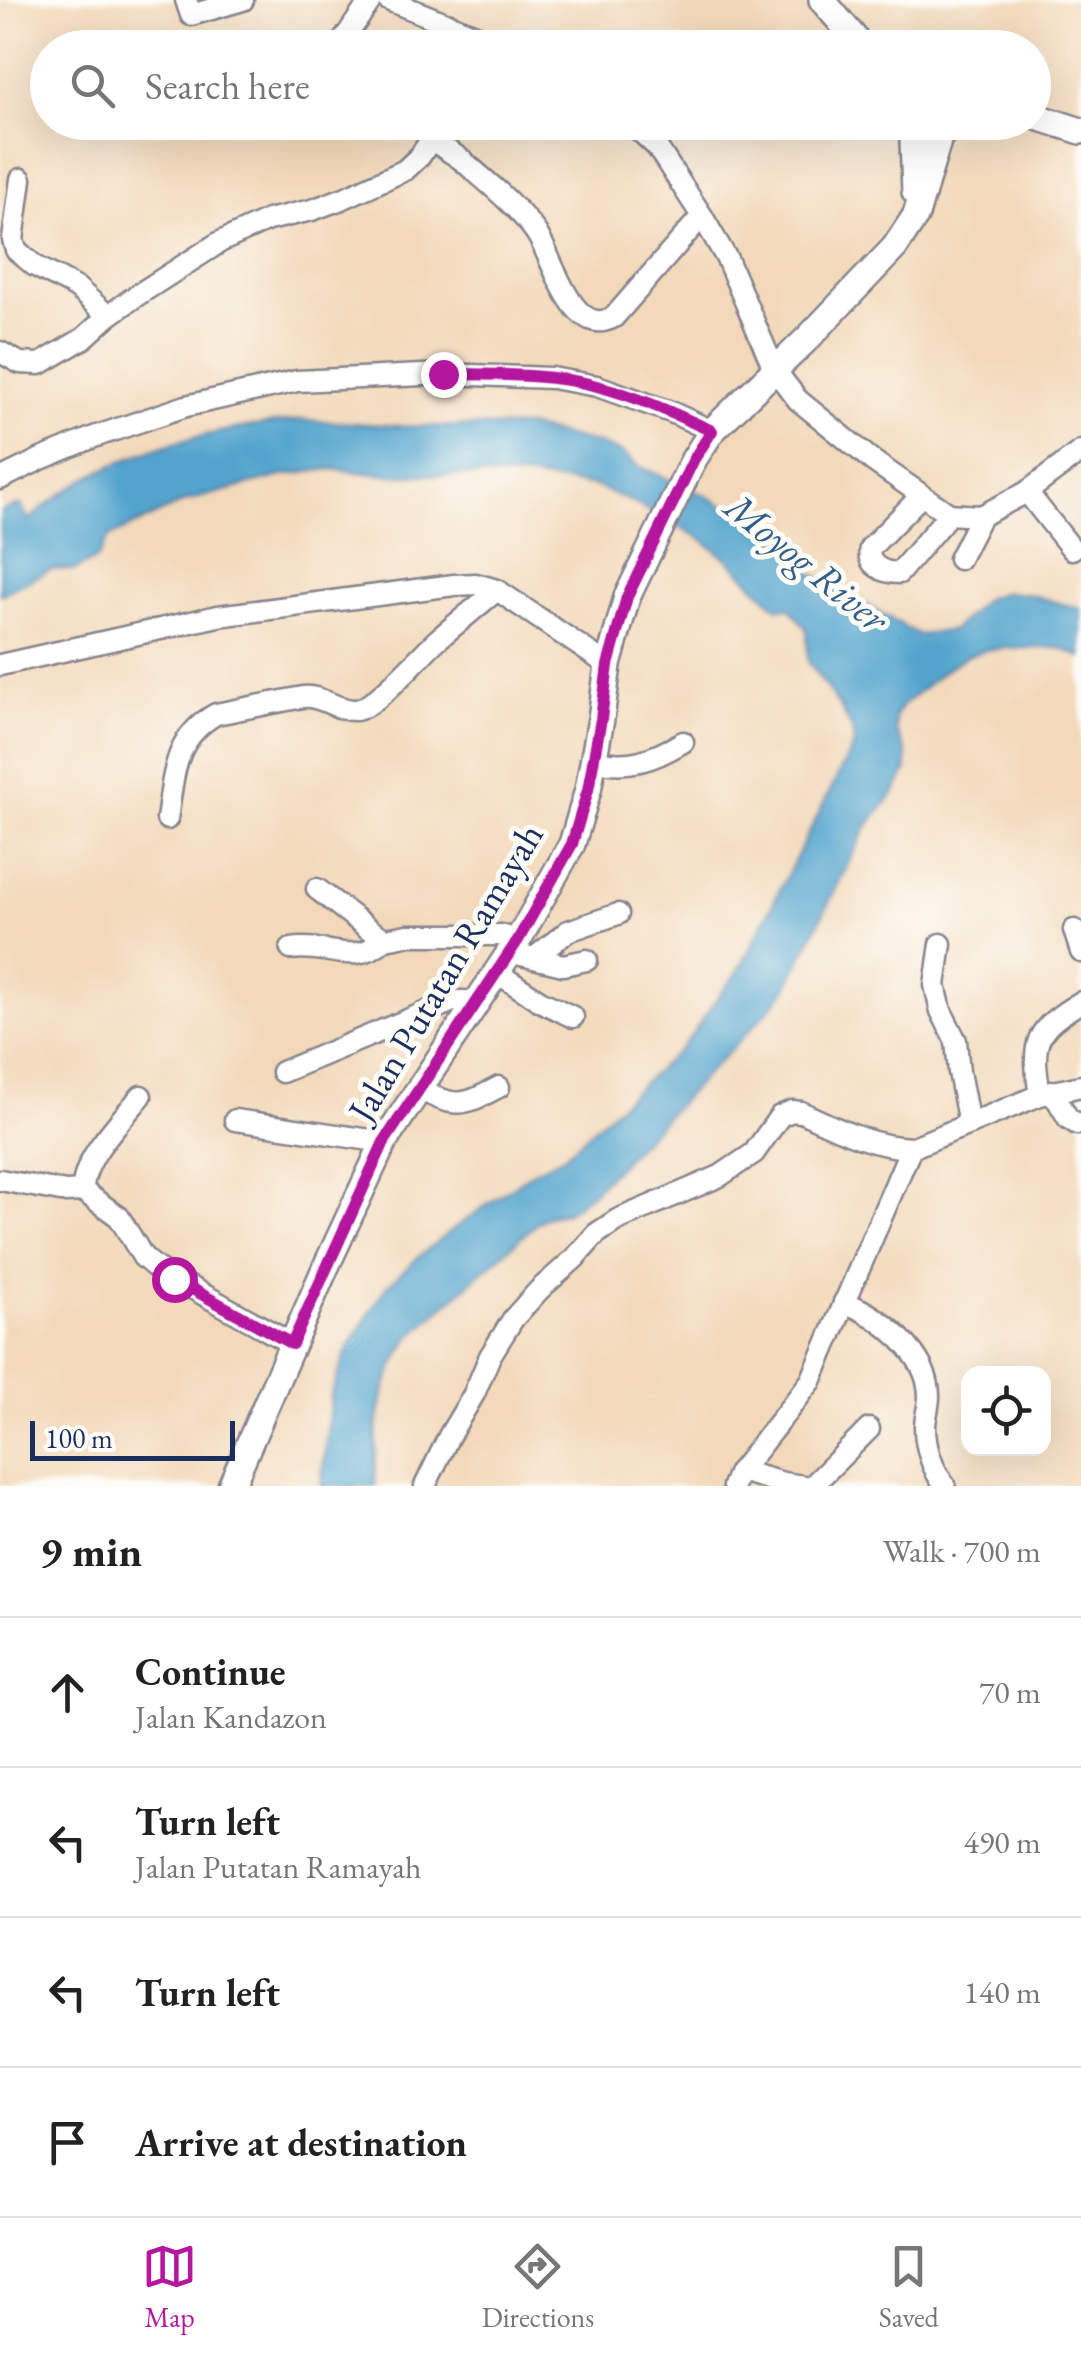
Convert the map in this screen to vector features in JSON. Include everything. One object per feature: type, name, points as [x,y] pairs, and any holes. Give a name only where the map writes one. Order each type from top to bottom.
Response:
[{"type":"main road","points":[[822,0],[848,30]]},
{"type":"main road","points":[[1051,121],[1081,131]]},
{"type":"main road","name":"Jalan Putatan Ramayah","points":[[231,1486],[384,1142],[475,1004],[514,956],[572,844],[588,790],[608,665],[627,597],[694,459],[712,431],[896,247],[916,215],[932,140]]},
{"type":"street","points":[[186,0],[192,15],[243,0]]},
{"type":"street","points":[[350,30],[371,0]]},
{"type":"street","points":[[388,0],[464,30]]},
{"type":"street","points":[[448,30],[450,24]]},
{"type":"street","points":[[0,352],[20,364],[40,364],[84,338],[108,316],[220,242],[268,220],[344,198],[405,170],[420,156],[426,140]]},
{"type":"street","points":[[441,140],[537,232],[565,292],[585,317],[596,323],[614,317],[702,216]]},
{"type":"street","points":[[649,140],[727,259],[774,369],[798,400],[921,496],[949,514],[981,516],[1028,492],[1081,451]]},
{"type":"street","points":[[21,179],[13,240],[16,250],[35,266],[78,288],[108,316]]},
{"type":"street","points":[[0,479],[94,438],[186,406],[297,381],[443,374],[552,378],[597,386],[712,431]]},
{"type":"street","points":[[1028,492],[1072,550]]},
{"type":"street","points":[[921,496],[870,548],[870,562],[886,573],[899,572],[949,514]]},
{"type":"street","points":[[959,558],[981,516]]},
{"type":"street","points":[[0,665],[251,611],[476,584],[498,590],[608,665]]},
{"type":"street","points":[[167,819],[177,756],[205,720],[216,714],[315,696],[345,708],[365,707],[498,590]]},
{"type":"street","points":[[594,760],[633,764],[658,757],[683,742]]},
{"type":"street","points":[[317,889],[385,938],[501,935],[540,1002],[573,1016]]},
{"type":"street","points":[[514,956],[618,914]]},
{"type":"street","points":[[1074,930],[1081,952]]},
{"type":"street","points":[[290,949],[361,954],[385,938]]},
{"type":"street","points":[[941,944],[935,986],[941,1011],[956,1041],[970,1124]]},
{"type":"street","points":[[514,956],[563,964],[587,960]]},
{"type":"street","points":[[282,1072],[453,1001],[475,1004]]},
{"type":"street","points":[[1081,1002],[1042,1032],[1035,1066],[1046,1093],[1068,1118],[1081,1124]]},
{"type":"street","points":[[424,1486],[490,1356],[513,1319],[538,1290],[606,1227],[636,1210],[720,1176],[754,1153],[780,1116],[802,1112],[859,1139],[911,1148],[1046,1093],[1081,1086]]},
{"type":"street","points":[[418,1088],[452,1104],[474,1100],[499,1087]]},
{"type":"street","points":[[83,1191],[92,1158],[141,1096]]},
{"type":"street","points":[[235,1120],[384,1142]]},
{"type":"street","points":[[736,1479],[811,1381],[911,1148]]},
{"type":"street","points":[[0,1180],[66,1192],[83,1191],[119,1217],[143,1257],[156,1268],[292,1344]]},
{"type":"street","points":[[844,1302],[878,1318],[923,1370],[929,1397],[925,1428],[929,1454],[936,1475],[945,1486]]},
{"type":"street","points":[[812,1486],[869,1430]]},
{"type":"street","points":[[736,1479],[804,1486]]},
{"type":"water","points":[[302,420],[530,427],[599,444],[758,525],[811,573],[919,635],[953,630],[986,598],[1005,592],[1081,609],[1081,657],[1060,648],[985,650],[946,669],[902,706],[895,716],[896,731],[906,751],[907,770],[866,828],[786,989],[592,1193],[565,1213],[537,1223],[410,1337],[390,1375],[380,1409],[375,1486],[321,1486],[331,1395],[346,1352],[385,1288],[456,1227],[537,1169],[564,1156],[680,1049],[738,972],[854,744],[852,729],[841,709],[808,661],[807,630],[790,608],[777,608],[729,560],[697,536],[595,486],[534,478],[385,475],[330,469],[281,476],[187,501],[109,537],[97,558],[75,570],[52,569],[0,595],[1,511],[21,505],[29,520],[89,477],[157,448],[229,430]]},
{"type":"route","points":[[174,1279],[292,1344],[384,1142],[518,940],[572,844],[588,790],[608,665],[627,597],[694,459],[712,431],[597,386],[552,378],[443,374]]},
{"type":"water label","name":"Moyog River","points":[[807,562]]}]
